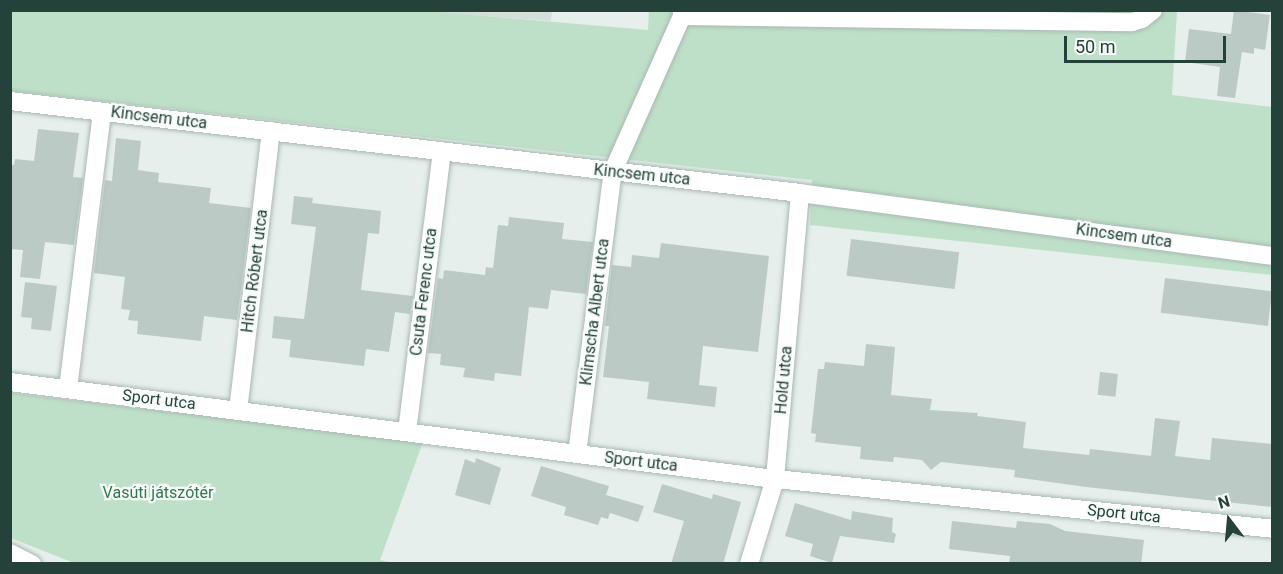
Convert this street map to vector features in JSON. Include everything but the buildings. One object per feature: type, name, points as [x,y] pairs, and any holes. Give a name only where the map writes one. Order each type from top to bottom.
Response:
[{"type":"street","points":[[682,13],[1132,22],[1142,19],[1153,10]]},
{"type":"street","name":"Klimscha Albert utca","points":[[577,454],[613,171],[682,13]]},
{"type":"street","name":"Kincsem utca","points":[[10,101],[800,193],[1272,256]]},
{"type":"street","points":[[68,389],[102,112]]},
{"type":"street","name":"Hitch Róbert utca","points":[[238,411],[271,131]]},
{"type":"street","name":"Csuta Ferenc utca","points":[[407,432],[442,152]]},
{"type":"street","name":"Hold utca","points":[[748,564],[775,479],[800,193]]},
{"type":"street","name":"Sport utca","points":[[10,382],[775,479],[1272,529]]},
{"type":"street","points":[[10,553],[32,564]]},
{"type":"shaded area","points":[[415,11],[552,11],[551,21]]},
{"type":"green space","points":[[415,10],[648,30],[649,10],[1177,11],[1172,95],[1272,107],[1272,275],[810,225],[812,180],[11,91],[11,11]]},
{"type":"green space","name":"Vasúti játszótér","points":[[11,393],[423,442],[380,560],[395,563],[74,563],[11,538]]}]
